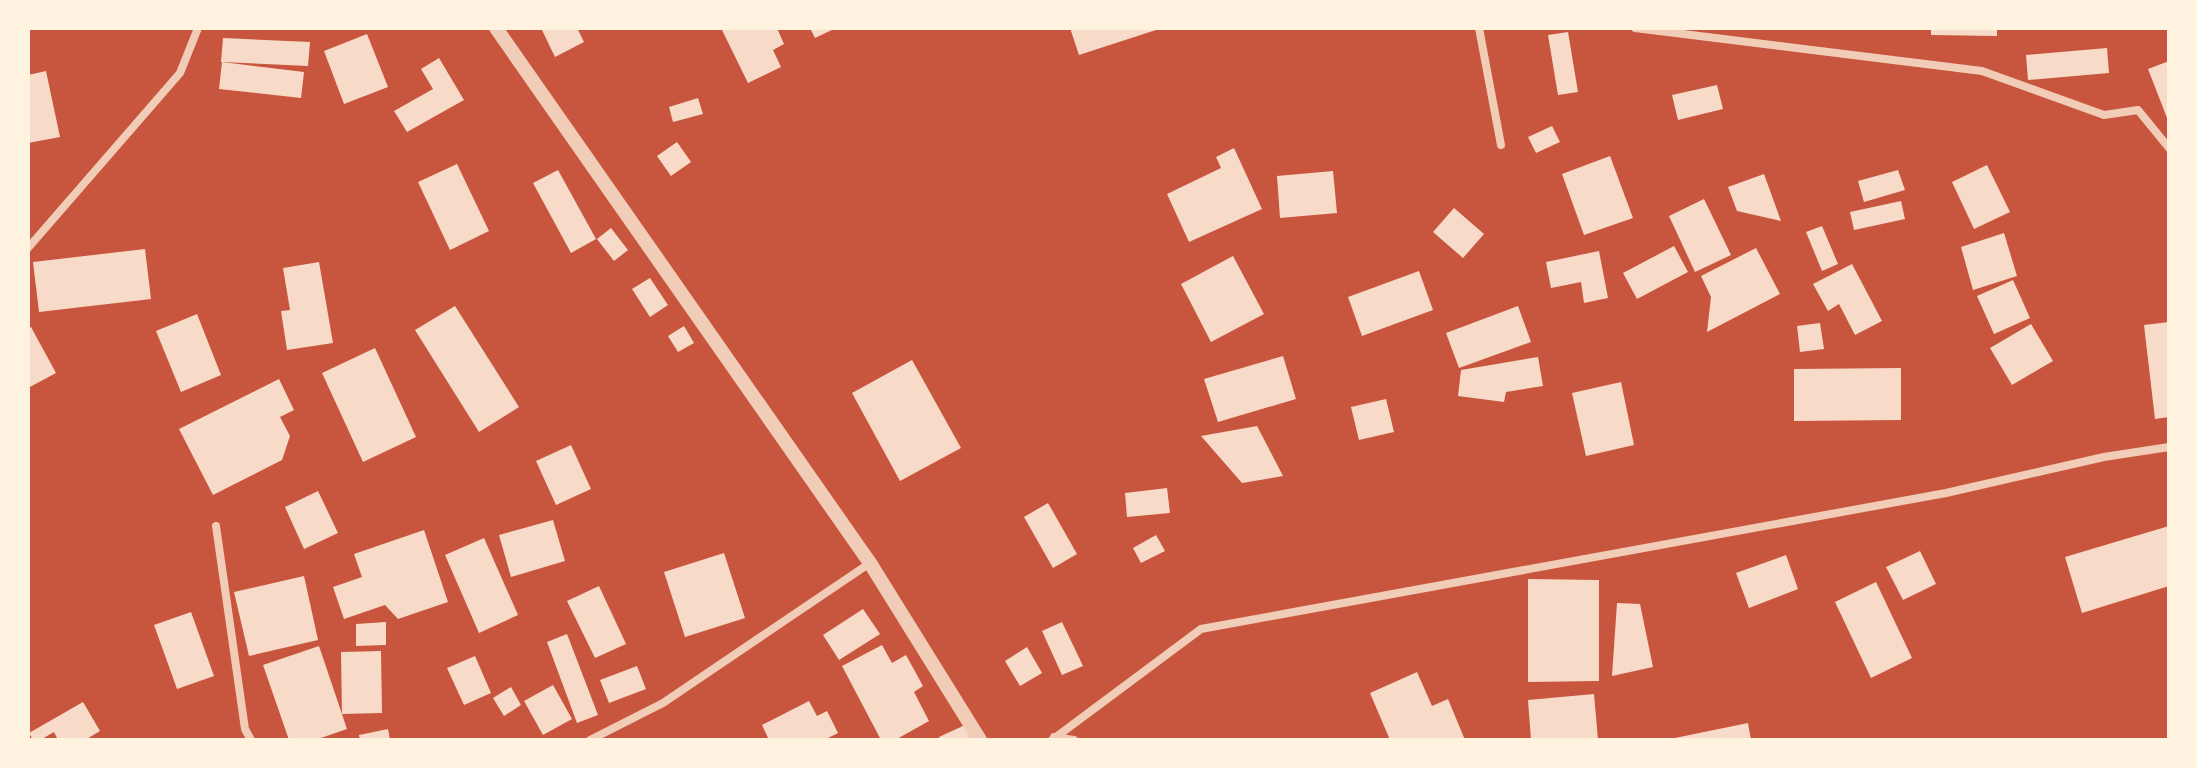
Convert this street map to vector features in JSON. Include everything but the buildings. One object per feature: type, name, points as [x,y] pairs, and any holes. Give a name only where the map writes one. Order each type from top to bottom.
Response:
[{"type":"street","points":[[28,248],[180,73],[198,28]]},
{"type":"street","points":[[496,28],[870,563],[980,740]]},
{"type":"street","points":[[1479,28],[1501,145]]},
{"type":"street","points":[[1635,28],[1982,71],[2104,115],[2138,110],[2169,148]]},
{"type":"street","points":[[1053,739],[1201,629],[1946,493],[2104,457],[2169,447]]},
{"type":"street","points":[[216,526],[245,729],[251,740]]},
{"type":"street","points":[[590,740],[663,703],[870,563]]},
{"type":"street","points":[[1053,739],[1074,740]]}]
